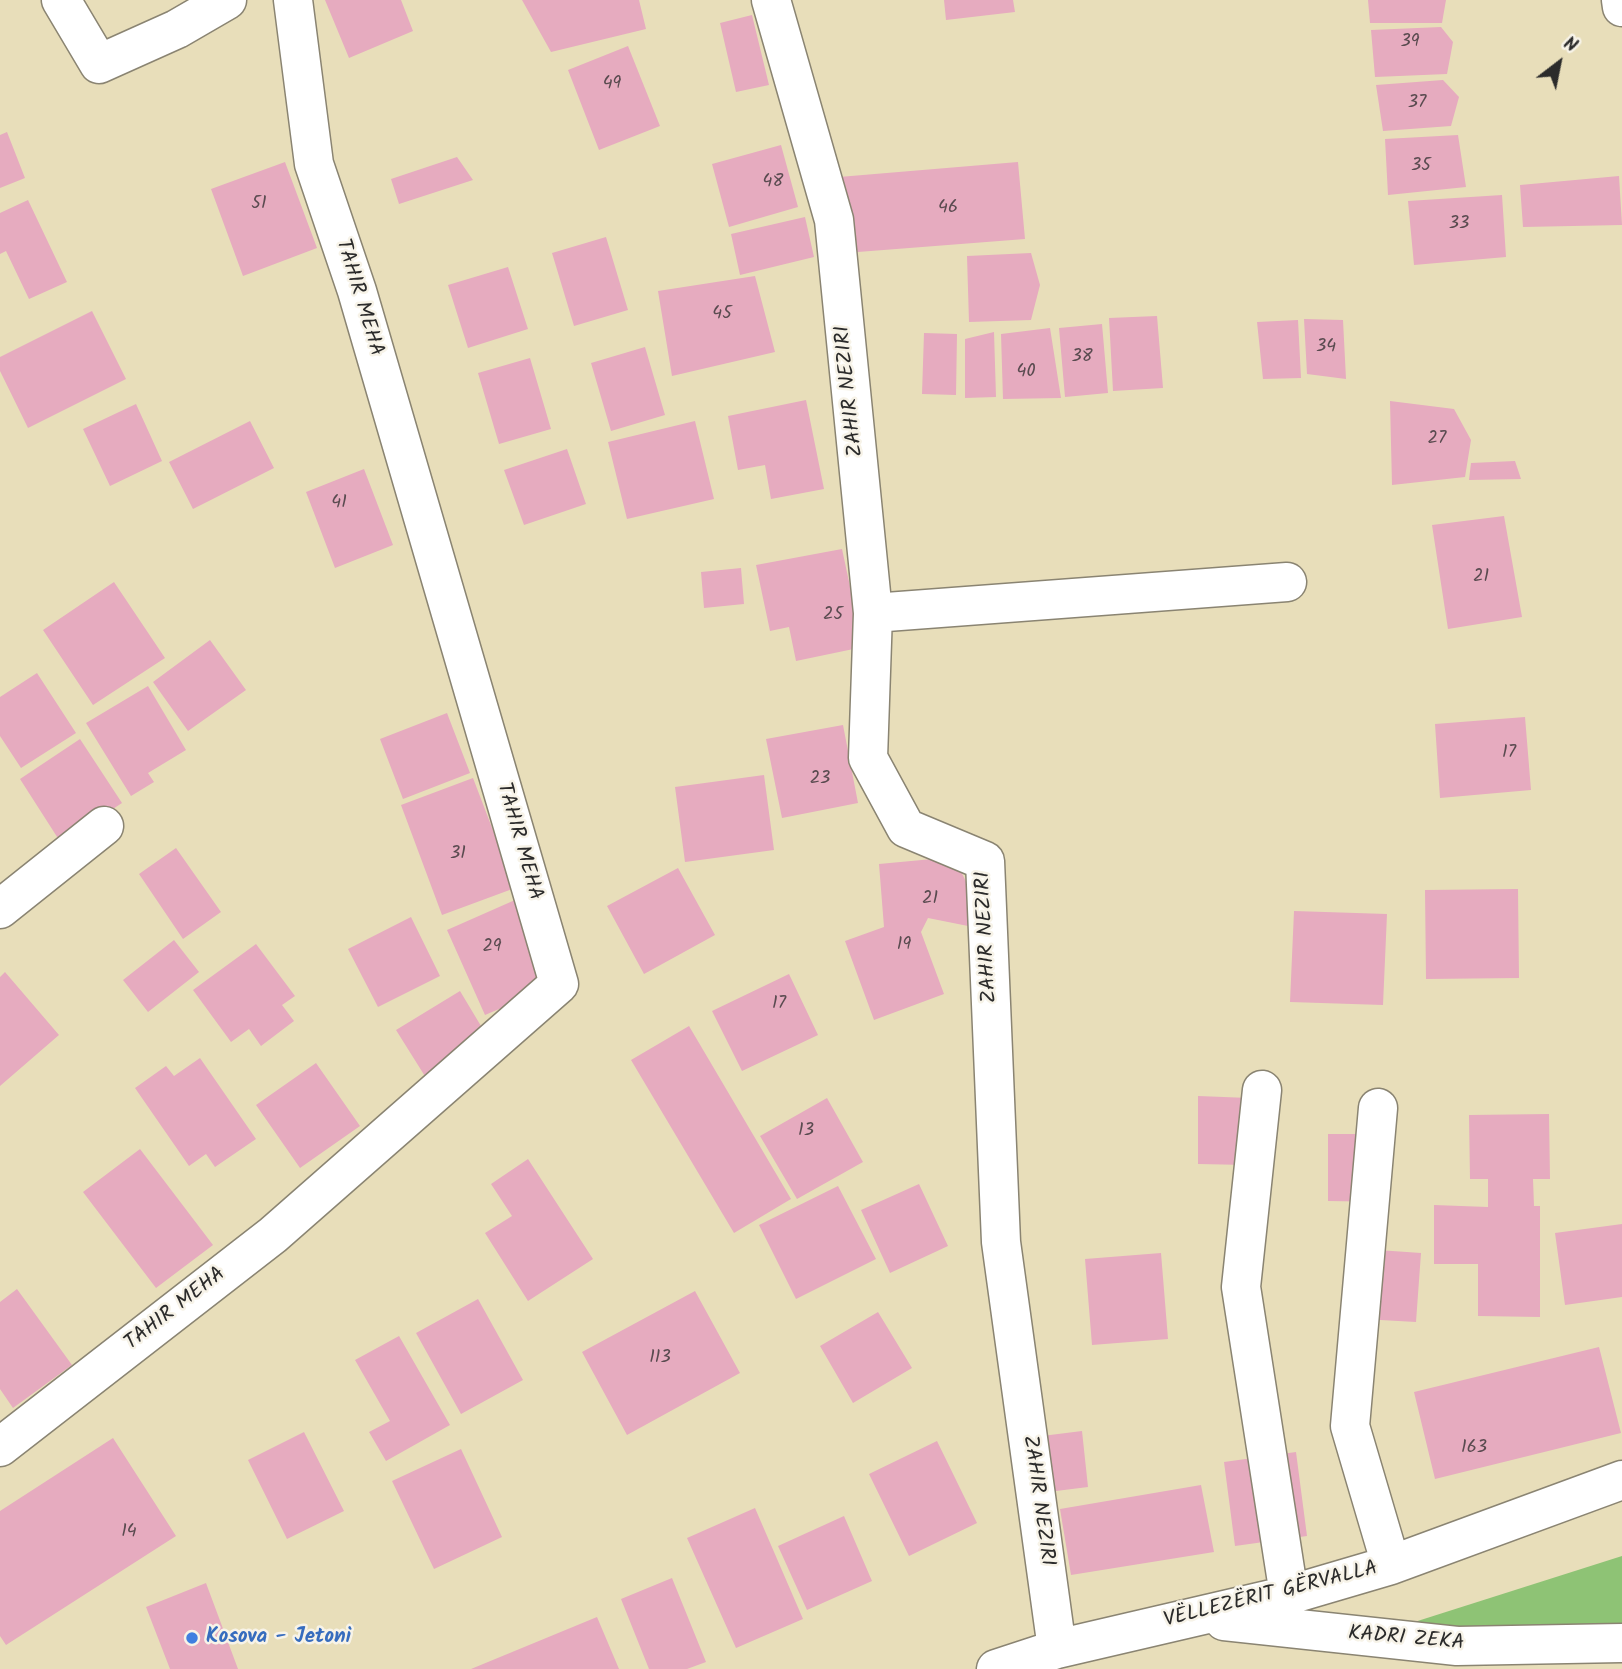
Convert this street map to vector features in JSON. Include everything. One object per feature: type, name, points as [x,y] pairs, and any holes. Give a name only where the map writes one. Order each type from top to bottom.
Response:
[{"type":"street","points":[[61,0],[99,64],[177,30],[228,0]]},
{"type":"street","name":"TAHIR MEHA","points":[[0,1447],[273,1235],[559,984],[357,291],[314,164],[293,0]]},
{"type":"street","name":"ZAHIR NEZIRI","points":[[771,0],[834,220],[873,612],[868,758],[906,828],[985,861],[1001,1242],[1057,1649]]},
{"type":"street","points":[[1621,0],[1622,7]]},
{"type":"street","points":[[873,612],[1287,582]]},
{"type":"street","points":[[0,909],[104,826]]},
{"type":"street","points":[[1262,1090],[1241,1287],[1289,1595]]},
{"type":"street","points":[[1377,1108],[1350,1426],[1391,1565]]},
{"type":"street","name":"VËLLEZËRIT GËRVALLA","points":[[996,1669],[1057,1649],[1289,1595],[1391,1565],[1622,1480]]},
{"type":"street","name":"KADRI ZEKA","points":[[1191,1617],[1457,1646],[1622,1643]]},
{"type":"green space","points":[[1622,1556],[1622,1647],[1405,1625]]},
{"type":"building","points":[[325,0],[401,0],[413,31],[349,58]]},
{"type":"building","points":[[522,0],[639,0],[646,29],[551,52]]},
{"type":"building","points":[[944,0],[1013,0],[1015,12],[946,20]]},
{"type":"building","points":[[1368,0],[1446,0],[1442,23],[1370,23]]},
{"type":"building","points":[[752,15],[769,85],[736,92],[720,23]]},
{"type":"building","points":[[1441,27],[1453,42],[1447,74],[1375,77],[1371,30]]},
{"type":"building","points":[[628,46],[660,126],[599,150],[568,70]]},
{"type":"building","points":[[1443,80],[1459,97],[1451,126],[1383,131],[1376,85]]},
{"type":"building","points":[[7,132],[25,178],[0,188],[0,135]]},
{"type":"building","points":[[1458,135],[1466,187],[1388,195],[1385,139]]},
{"type":"building","points":[[781,145],[798,207],[729,227],[712,164]]},
{"type":"building","points":[[457,157],[473,180],[399,204],[391,179]]},
{"type":"building","points":[[285,162],[317,248],[243,276],[211,189]]},
{"type":"building","points":[[1018,162],[1025,239],[845,253],[839,177]]},
{"type":"building","points":[[1619,176],[1622,225],[1523,227],[1520,185]]},
{"type":"building","points":[[1502,195],[1506,257],[1414,265],[1408,201]]},
{"type":"building","points":[[28,200],[67,282],[29,299],[6,251],[0,254],[0,213]]},
{"type":"building","points":[[805,217],[814,257],[740,275],[731,234]]},
{"type":"building","points":[[606,237],[628,310],[574,326],[552,253]]},
{"type":"building","points":[[1031,253],[1040,285],[1031,320],[969,322],[967,256]]},
{"type":"building","points":[[508,267],[528,329],[468,348],[448,285]]},
{"type":"building","points":[[755,276],[775,352],[672,376],[658,291]]},
{"type":"building","points":[[92,311],[126,379],[28,428],[0,371],[0,357]]},
{"type":"building","points":[[1157,316],[1163,388],[1113,391],[1109,318]]},
{"type":"building","points":[[1304,319],[1343,320],[1346,379],[1307,374]]},
{"type":"building","points":[[1298,320],[1301,378],[1263,379],[1257,322]]},
{"type":"building","points":[[1102,324],[1108,393],[1065,397],[1059,328]]},
{"type":"building","points":[[1050,328],[1061,398],[1003,399],[1001,334]]},
{"type":"building","points":[[994,332],[996,397],[965,398],[965,339]]},
{"type":"building","points":[[924,333],[957,334],[956,395],[922,394]]},
{"type":"building","points":[[645,347],[665,415],[611,431],[591,363]]},
{"type":"building","points":[[530,358],[551,429],[499,444],[478,373]]},
{"type":"building","points":[[806,400],[824,489],[771,499],[765,465],[738,470],[728,416]]},
{"type":"building","points":[[1390,401],[1454,409],[1471,440],[1465,477],[1392,485]]},
{"type":"building","points":[[136,404],[162,461],[110,486],[83,429]]},
{"type":"building","points":[[250,421],[274,468],[193,509],[169,462]]},
{"type":"building","points":[[695,421],[714,499],[627,519],[608,442]]},
{"type":"building","points":[[567,449],[586,504],[524,525],[504,470]]},
{"type":"building","points":[[1515,461],[1521,479],[1469,480],[1471,463]]},
{"type":"building","points":[[364,469],[393,545],[335,568],[306,492]]},
{"type":"building","points":[[1504,516],[1522,617],[1448,629],[1432,525]]},
{"type":"building","points":[[842,549],[863,647],[796,661],[789,627],[770,631],[756,565]]},
{"type":"building","points":[[741,568],[744,604],[704,608],[701,572]]},
{"type":"building","points":[[114,582],[165,658],[93,705],[43,630]]},
{"type":"building","points":[[210,640],[246,690],[188,731],[153,682]]},
{"type":"building","points":[[37,673],[76,733],[21,768],[0,736],[0,697]]},
{"type":"building","points":[[148,686],[186,750],[148,773],[154,782],[131,796],[86,723]]},
{"type":"building","points":[[447,713],[470,773],[403,799],[380,739]]},
{"type":"building","points":[[1525,717],[1531,790],[1440,798],[1435,724]]},
{"type":"building","points":[[843,725],[858,803],[782,818],[766,739]]},
{"type":"building","points":[[80,739],[122,803],[61,843],[20,779]]},
{"type":"building","points":[[764,775],[774,850],[685,862],[675,787]]},
{"type":"building","points":[[473,778],[515,888],[442,915],[401,805]]},
{"type":"building","points":[[176,848],[221,912],[183,939],[139,874]]},
{"type":"building","points":[[954,857],[973,896],[968,926],[928,918],[921,932],[944,994],[874,1020],[845,941],[884,927],[879,864]]},
{"type":"building","points":[[678,868],[715,935],[644,974],[607,906]]},
{"type":"building","points":[[1518,889],[1519,978],[1426,979],[1425,890]]},
{"type":"building","points":[[515,900],[553,986],[485,1015],[447,930]]},
{"type":"building","points":[[1294,911],[1387,914],[1383,1005],[1290,1002]]},
{"type":"building","points":[[411,917],[440,976],[378,1007],[348,949]]},
{"type":"building","points":[[174,940],[199,972],[148,1012],[123,980]]},
{"type":"building","points":[[256,944],[295,996],[282,1005],[294,1021],[261,1046],[249,1029],[231,1042],[193,990]]},
{"type":"building","points":[[5,972],[59,1035],[0,1086],[0,977]]},
{"type":"building","points":[[789,974],[818,1035],[742,1071],[712,1011]]},
{"type":"building","points":[[460,991],[496,1051],[433,1089],[396,1030]]},
{"type":"building","points":[[689,1026],[791,1199],[734,1233],[631,1060]]},
{"type":"building","points":[[200,1058],[256,1139],[215,1167],[206,1154],[189,1166],[135,1088],[166,1066],[174,1076]]},
{"type":"building","points":[[316,1063],[360,1126],[300,1168],[256,1105]]},
{"type":"building","points":[[1198,1096],[1249,1098],[1247,1165],[1198,1164]]},
{"type":"building","points":[[827,1098],[863,1162],[797,1199],[760,1136]]},
{"type":"building","points":[[1549,1114],[1550,1179],[1533,1179],[1534,1206],[1540,1206],[1540,1317],[1478,1316],[1478,1264],[1434,1264],[1434,1205],[1488,1207],[1488,1179],[1470,1179],[1469,1115]]},
{"type":"building","points":[[1328,1134],[1389,1134],[1389,1202],[1328,1201]]},
{"type":"building","points":[[140,1149],[213,1245],[156,1288],[83,1192]]},
{"type":"building","points":[[528,1159],[593,1259],[528,1301],[485,1233],[512,1216],[491,1184]]},
{"type":"building","points":[[919,1184],[948,1246],[890,1273],[861,1210]]},
{"type":"building","points":[[838,1186],[876,1259],[796,1299],[759,1225]]},
{"type":"building","points":[[1622,1224],[1622,1297],[1565,1305],[1555,1233]]},
{"type":"building","points":[[1349,1248],[1421,1253],[1416,1322],[1345,1318]]},
{"type":"building","points":[[1161,1253],[1168,1339],[1092,1345],[1085,1259]]},
{"type":"building","points":[[17,1289],[72,1365],[13,1408],[0,1389],[0,1302]]},
{"type":"building","points":[[695,1291],[740,1373],[627,1435],[582,1352]]},
{"type":"building","points":[[478,1299],[523,1380],[461,1414],[416,1333]]},
{"type":"building","points":[[878,1312],[912,1368],[853,1403],[820,1346]]},
{"type":"building","points":[[399,1336],[450,1425],[386,1461],[369,1432],[390,1421],[355,1360]]},
{"type":"building","points":[[1599,1347],[1621,1433],[1435,1479],[1414,1392]]},
{"type":"building","points":[[1082,1431],[1088,1487],[1048,1492],[1042,1436]]},
{"type":"building","points":[[304,1432],[344,1511],[287,1539],[248,1460]]},
{"type":"building","points":[[113,1438],[176,1536],[6,1645],[0,1636],[0,1511]]},
{"type":"building","points":[[937,1441],[977,1523],[909,1556],[869,1474]]},
{"type":"building","points":[[461,1449],[502,1537],[434,1569],[392,1481]]},
{"type":"building","points":[[1296,1452],[1307,1536],[1235,1546],[1224,1462]]},
{"type":"building","points":[[1201,1485],[1214,1552],[1071,1575],[1060,1509]]},
{"type":"building","points":[[755,1508],[803,1619],[736,1648],[687,1538]]},
{"type":"building","points":[[844,1516],[872,1581],[807,1610],[778,1546]]},
{"type":"building","points":[[672,1578],[706,1662],[687,1669],[649,1669],[621,1599]]},
{"type":"building","name":"Kosova - Jetoni","points":[[206,1583],[238,1669],[170,1669],[146,1607]]},
{"type":"building","points":[[597,1617],[619,1669],[471,1669]]},
{"type":"place","name":"Kosova - Jetoni","points":[[192,1638]]}]
